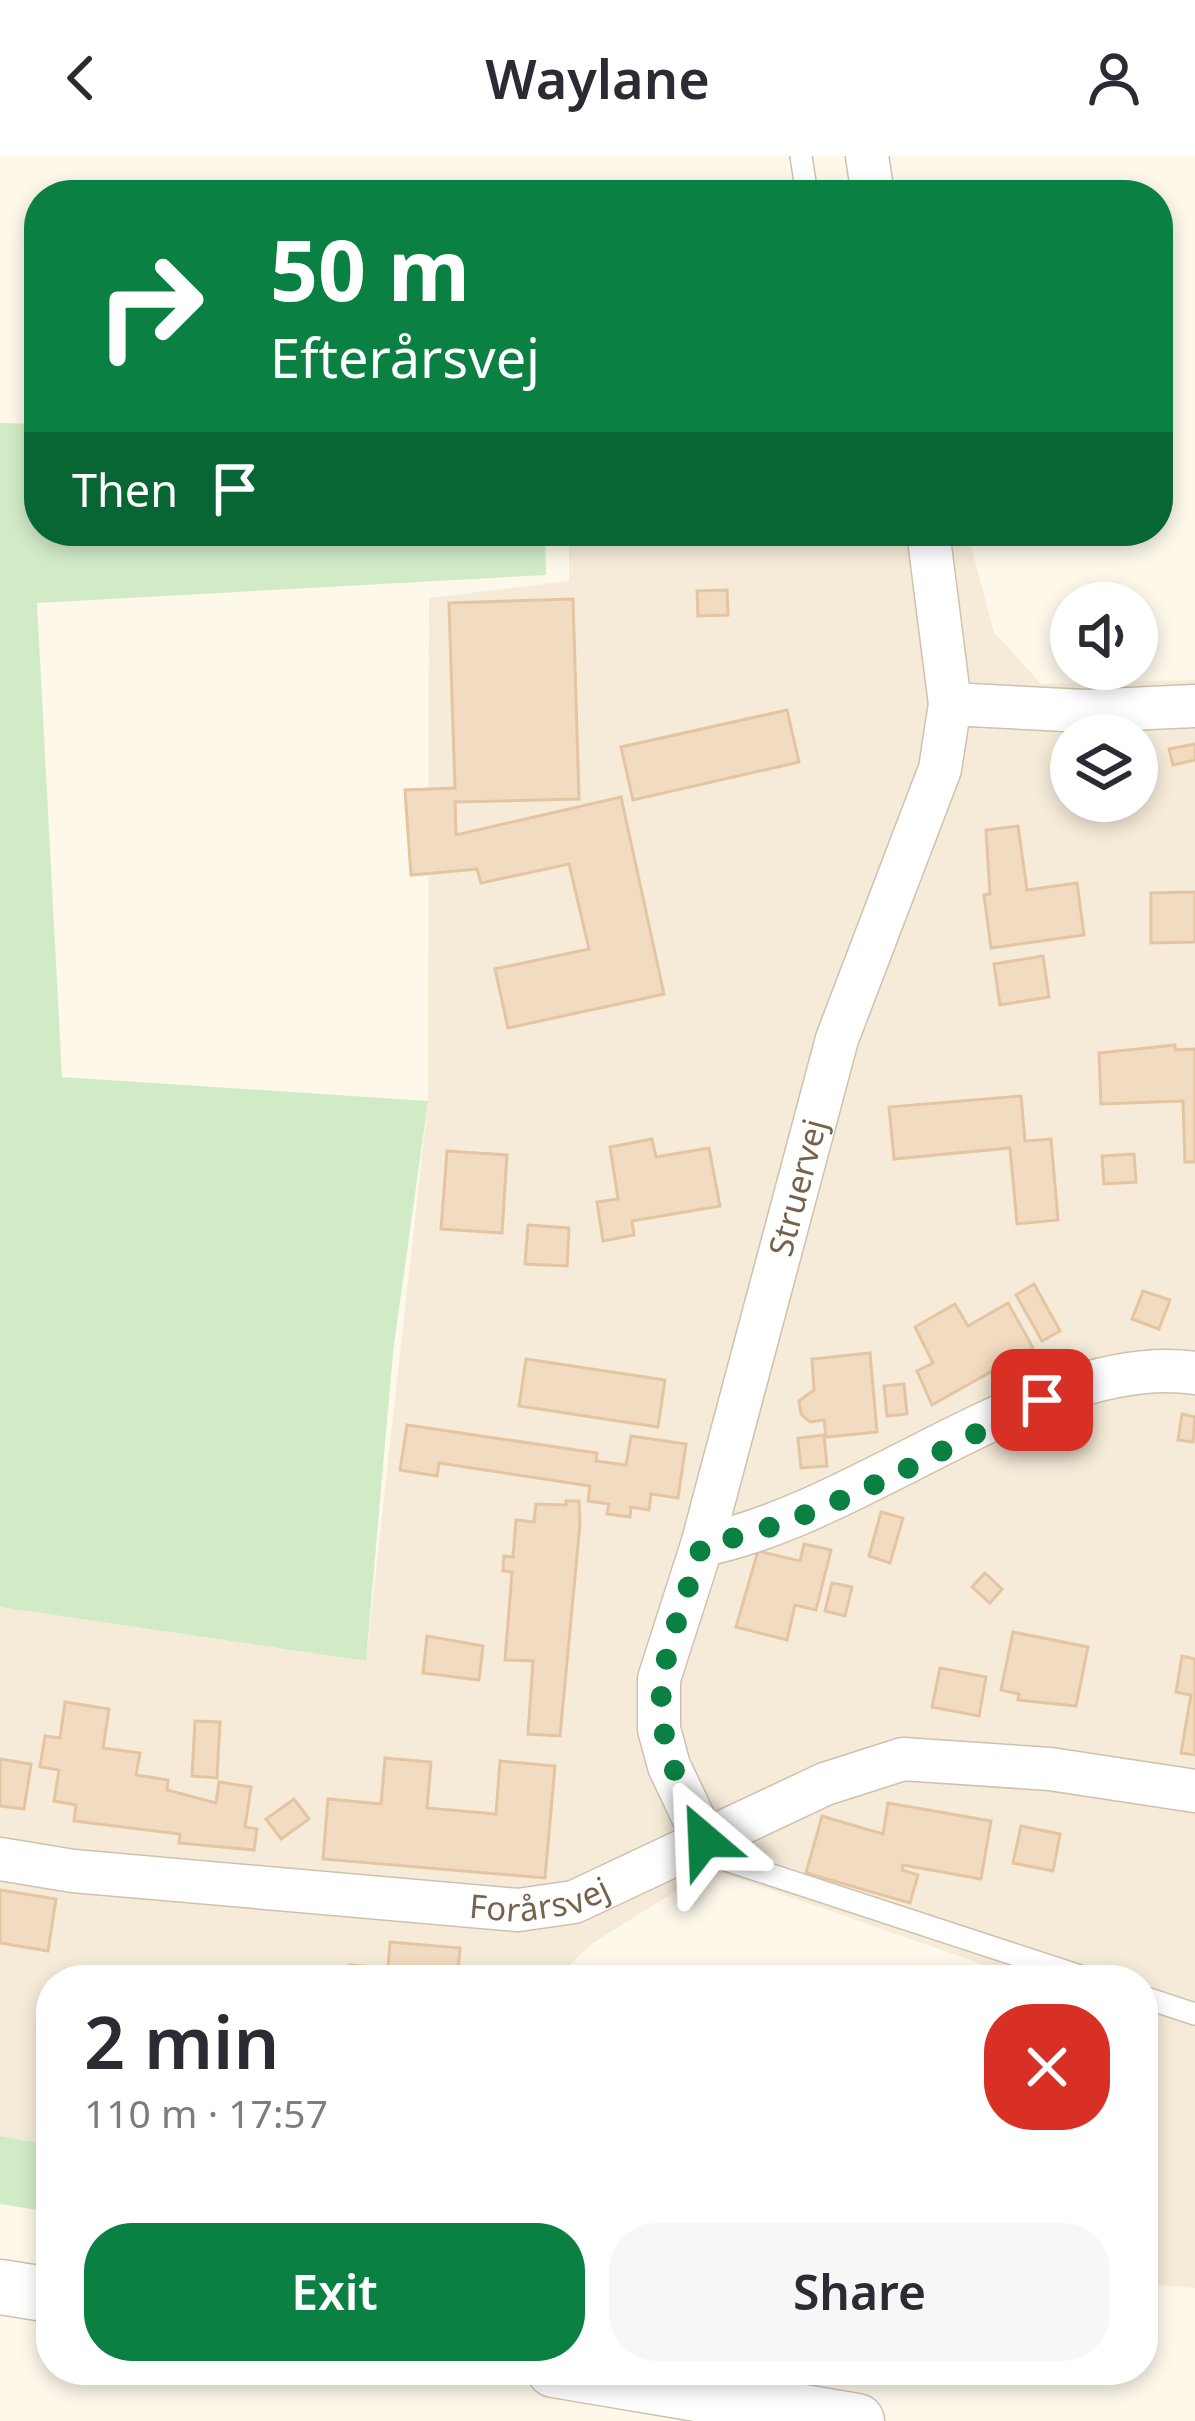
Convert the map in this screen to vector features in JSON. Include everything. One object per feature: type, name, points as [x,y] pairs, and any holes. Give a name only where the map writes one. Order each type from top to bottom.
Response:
[{"type":"street","name":"Struervej","points":[[704,1840],[669,1766],[659,1729],[659,1679],[702,1545],[837,1039],[940,769],[950,704],[930,546]]},
{"type":"street","points":[[950,704],[1084,711],[1195,706]]},
{"type":"street","points":[[702,1545],[753,1535],[817,1509],[1080,1382],[1142,1369],[1195,1373]]},
{"type":"street","name":"Forårsvej","points":[[0,1859],[73,1871],[518,1910],[574,1902],[825,1784],[904,1759],[1050,1769],[1195,1791]]},
{"type":"street","points":[[0,2287],[36,2293]]},
{"type":"street","points":[[643,2385],[856,2421]]},
{"type":"lane","points":[[704,1840],[726,1860],[1047,1965]]},
{"type":"lane","points":[[1158,2001],[1195,2014]]},
{"type":"shaded area","points":[[569,546],[971,546],[994,632],[1041,684],[1050,684],[1050,690],[1158,690],[1158,681],[1195,680],[1195,2288],[1158,2285],[1158,1965],[984,1965],[711,1869],[593,1943],[569,1965],[36,1965],[36,2142],[0,2136],[0,1607],[366,1661],[428,1101],[429,598],[569,581]]},
{"type":"green space","points":[[0,423],[24,424],[24,546],[545,546],[546,575],[37,603],[62,1077],[428,1101],[393,1352],[366,1661],[0,1607]]},
{"type":"green space","points":[[0,2136],[36,2142],[36,2210],[0,2204]]},
{"type":"building","points":[[727,590],[728,615],[698,616],[697,591]]},
{"type":"building","points":[[573,599],[579,799],[455,802],[456,835],[621,797],[664,994],[508,1028],[495,969],[589,949],[569,864],[481,883],[477,869],[411,875],[405,790],[455,788],[449,603]]},
{"type":"building","points":[[787,710],[799,762],[633,800],[621,747]]},
{"type":"building","points":[[1195,744],[1195,760],[1173,765],[1169,749]]},
{"type":"building","points":[[1018,826],[1027,890],[1077,883],[1084,935],[991,948],[984,895],[990,894],[986,830]]},
{"type":"building","points":[[1195,892],[1195,942],[1151,943],[1151,893]]},
{"type":"building","points":[[1043,956],[1049,997],[1000,1005],[994,964]]},
{"type":"building","points":[[1175,1045],[1175,1050],[1195,1049],[1195,1162],[1185,1162],[1183,1101],[1101,1104],[1099,1053]]},
{"type":"building","points":[[1021,1096],[1025,1141],[1051,1139],[1058,1220],[1017,1224],[1010,1148],[894,1159],[889,1107]]},
{"type":"building","points":[[652,1139],[656,1157],[709,1148],[720,1206],[632,1221],[634,1235],[603,1241],[597,1202],[618,1199],[610,1147]]},
{"type":"building","points":[[447,1151],[507,1155],[502,1233],[441,1229]]},
{"type":"building","points":[[1134,1154],[1136,1182],[1104,1184],[1102,1156]]},
{"type":"building","points":[[528,1225],[569,1228],[567,1266],[525,1264]]},
{"type":"building","points":[[1034,1284],[1060,1331],[1042,1341],[1016,1295]]},
{"type":"building","points":[[1143,1291],[1170,1300],[1159,1329],[1132,1319]]},
{"type":"building","points":[[1008,1303],[1033,1348],[932,1405],[917,1371],[933,1363],[915,1327],[955,1304],[968,1326]]},
{"type":"building","points":[[870,1353],[877,1432],[826,1437],[824,1420],[810,1422],[801,1414],[799,1401],[814,1390],[812,1359]]},
{"type":"building","points":[[526,1359],[665,1380],[658,1427],[519,1406]]},
{"type":"building","points":[[904,1384],[907,1414],[887,1416],[884,1386]]},
{"type":"building","points":[[1182,1414],[1195,1417],[1193,1442],[1178,1440]]},
{"type":"building","points":[[407,1425],[597,1453],[596,1461],[626,1465],[631,1436],[686,1444],[678,1498],[651,1494],[649,1510],[631,1507],[630,1517],[607,1514],[609,1504],[588,1501],[590,1486],[439,1463],[437,1476],[400,1470]]},
{"type":"building","points":[[824,1435],[827,1466],[801,1468],[798,1438]]},
{"type":"building","points":[[566,1501],[579,1501],[580,1524],[560,1736],[528,1734],[533,1661],[505,1660],[512,1572],[503,1571],[504,1556],[513,1557],[516,1520],[534,1522],[536,1504],[566,1505]]},
{"type":"building","points":[[881,1512],[903,1518],[890,1563],[869,1556]]},
{"type":"building","points":[[804,1544],[831,1550],[816,1610],[795,1605],[787,1640],[736,1627],[758,1551],[800,1561]]},
{"type":"building","points":[[985,1573],[1002,1589],[990,1603],[972,1587]]},
{"type":"building","points":[[832,1583],[852,1587],[845,1616],[825,1611]]},
{"type":"building","points":[[1013,1632],[1088,1647],[1076,1706],[1018,1700],[1019,1694],[1001,1690]]},
{"type":"building","points":[[427,1636],[483,1646],[479,1680],[423,1673]]},
{"type":"building","points":[[1182,1656],[1195,1659],[1195,1755],[1181,1753],[1191,1695],[1176,1692]]},
{"type":"building","points":[[940,1668],[986,1677],[979,1716],[932,1707]]},
{"type":"building","points":[[65,1702],[109,1709],[103,1748],[140,1753],[136,1775],[168,1780],[167,1790],[216,1803],[219,1782],[251,1787],[245,1827],[257,1829],[254,1850],[179,1843],[180,1834],[74,1821],[76,1805],[54,1801],[59,1770],[40,1767],[45,1736],[60,1738]]},
{"type":"building","points":[[195,1721],[220,1722],[217,1778],[192,1776]]},
{"type":"building","points":[[385,1758],[431,1762],[427,1808],[496,1814],[500,1761],[555,1766],[545,1878],[323,1859],[328,1799],[381,1804]]},
{"type":"building","points":[[0,1759],[31,1764],[24,1809],[0,1806]]},
{"type":"building","points":[[294,1799],[309,1819],[281,1839],[266,1819]]},
{"type":"building","points":[[888,1803],[991,1821],[981,1879],[903,1865],[902,1870],[918,1875],[910,1903],[806,1873],[822,1816],[883,1834]]},
{"type":"building","points":[[1021,1826],[1060,1834],[1053,1871],[1013,1863]]},
{"type":"building","points":[[0,1890],[56,1899],[48,1951],[0,1943]]},
{"type":"building","points":[[390,1942],[460,1948],[458,1965],[388,1965]]},
{"type":"route","points":[[704,1840],[669,1766],[659,1729],[659,1679],[702,1545],[753,1535],[817,1509],[1042,1400]]}]
